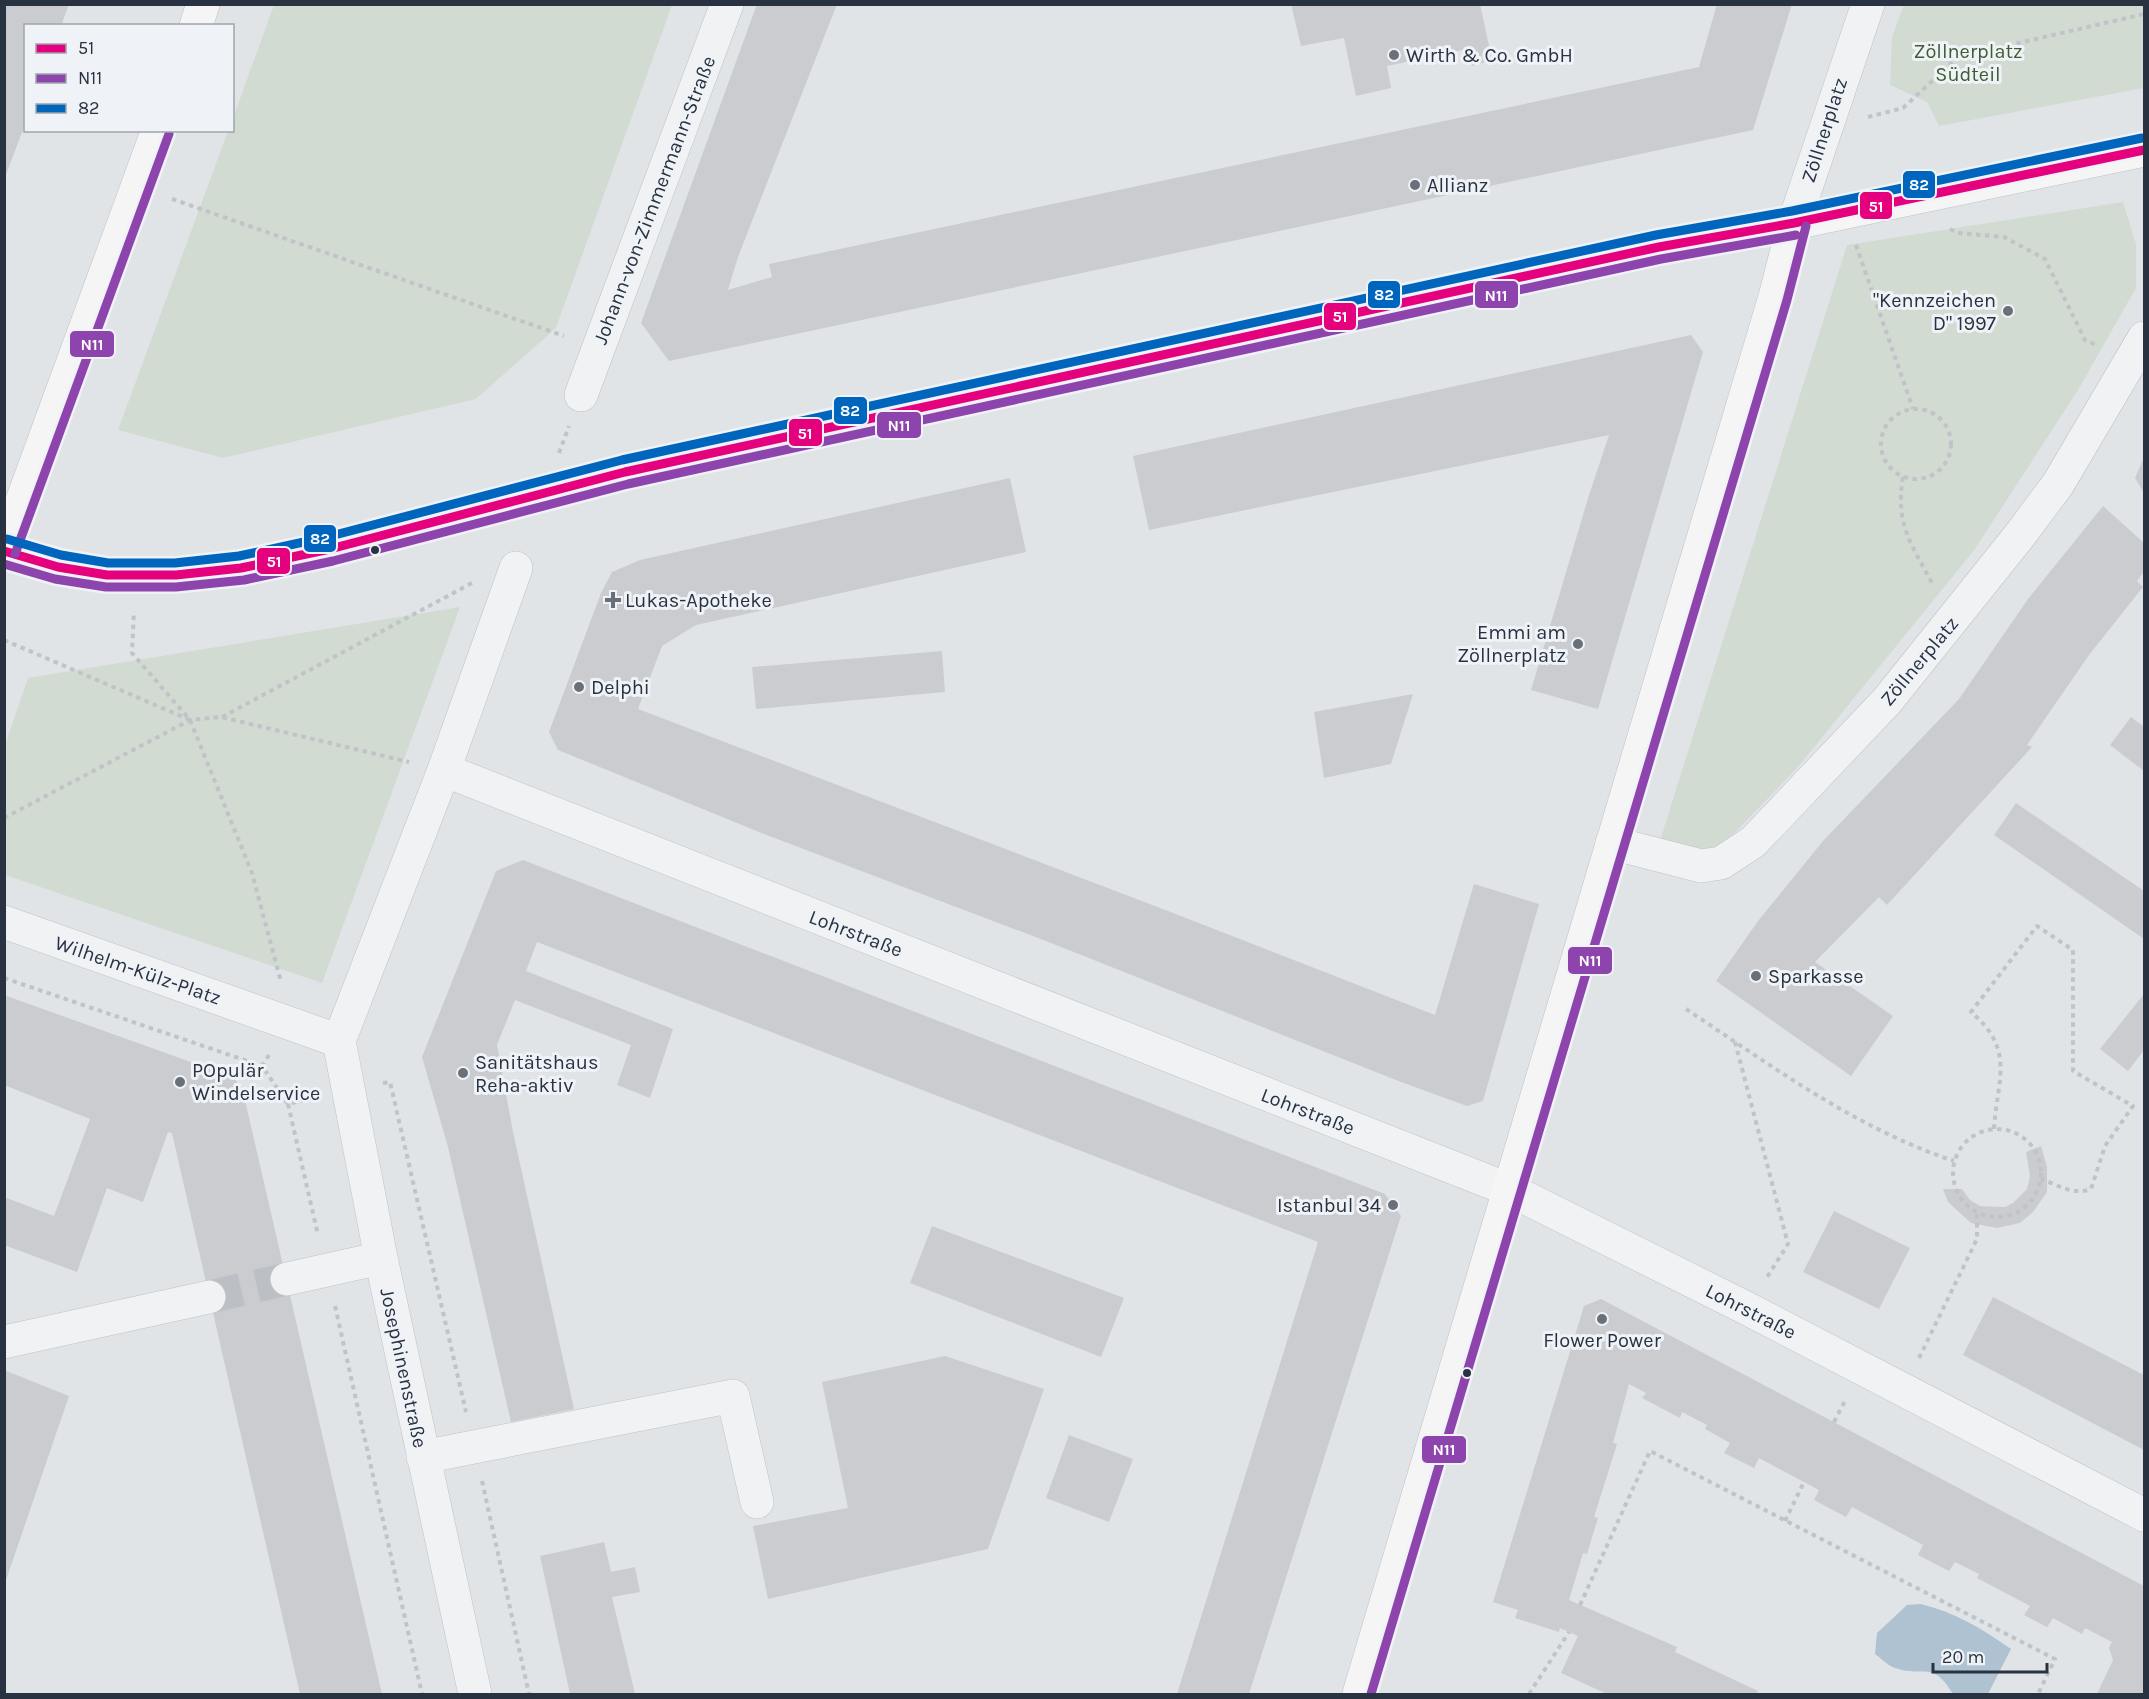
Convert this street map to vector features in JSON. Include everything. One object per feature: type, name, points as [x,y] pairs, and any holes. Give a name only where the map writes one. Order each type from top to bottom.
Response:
[{"type":"main road","points":[[197,24],[203,4]]},
{"type":"main road","points":[[157,132],[4,551],[58,567],[135,577],[241,568],[330,549],[544,491],[1659,247],[1845,212],[2145,150]]},
{"type":"main road","name":"Zöllnerplatz","points":[[1359,1695],[1775,297],[1794,222]]},
{"type":"street","name":"Johann-von-Zimmermann-Straße","points":[[581,395],[727,4]]},
{"type":"street","name":"Zöllnerplatz","points":[[1794,222],[1868,4]]},
{"type":"street","name":"Zöllnerplatz","points":[[1612,843],[1678,862],[1701,866],[1721,863],[1753,842],[1887,701],[1952,622],[2058,484],[2138,349]]},
{"type":"street","points":[[339,1041],[444,770],[516,568]]},
{"type":"street","name":"Lohrstraße","points":[[444,770],[1510,1190],[1748,1309],[2145,1515]]},
{"type":"street","name":"Wilhelm-Külz-Platz","points":[[4,922],[339,1041]]},
{"type":"street","name":"Josephinenstraße","points":[[339,1041],[381,1258],[475,1695]]},
{"type":"street","points":[[287,1280],[381,1258]]},
{"type":"street","points":[[4,1342],[209,1297]]},
{"type":"street","points":[[423,1457],[733,1396],[757,1502]]},
{"type":"path","points":[[1824,129],[1903,108],[1958,57],[2145,14]]},
{"type":"path","points":[[138,187],[599,348]]},
{"type":"path","points":[[1937,192],[1946,227],[1958,233],[2004,237],[2045,259],[2085,340],[2138,349]]},
{"type":"path","points":[[1845,212],[1913,409]]},
{"type":"path","points":[[544,491],[581,395]]},
{"type":"path","points":[[1913,409],[1925,410],[1940,418],[1947,427],[1951,450],[1947,462],[1937,472],[1926,477],[1904,477],[1887,464],[1881,441],[1884,430],[1891,419],[1901,412],[1913,409]]},
{"type":"path","points":[[1904,477],[1899,500],[1901,518],[1907,536],[1952,622]]},
{"type":"path","points":[[135,577],[132,653],[190,720],[252,873],[292,1024]]},
{"type":"path","points":[[221,717],[479,579]]},
{"type":"path","points":[[4,640],[190,720]]},
{"type":"path","points":[[4,818],[190,720],[221,717],[444,770]]},
{"type":"path","points":[[1994,1130],[2001,1083],[2001,1052],[1987,1025],[1971,1012],[2037,926],[2073,950],[2073,1071],[2133,1106],[2105,1146],[2091,1190],[2082,1193],[2041,1179]]},
{"type":"path","points":[[4,978],[262,1066]]},
{"type":"path","points":[[1686,1009],[1807,1091],[1911,1147],[1954,1161]]},
{"type":"path","points":[[1735,1041],[1788,1244],[1748,1309]]},
{"type":"path","points":[[288,1104],[422,1695]]},
{"type":"path","points":[[1994,1130],[2015,1133],[2027,1141],[2038,1158],[2041,1179],[2029,1203],[2018,1212],[1991,1218],[1977,1213],[1965,1204],[1956,1191],[1952,1177],[1954,1161],[1960,1148],[1971,1137],[1994,1130]]},
{"type":"path","points":[[1904,1390],[1977,1239],[1977,1213]]},
{"type":"path","points":[[1580,1605],[1650,1451],[2055,1659],[2038,1695]]},
{"type":"path","points":[[1785,1521],[1804,1482]]},
{"type":"path","points":[[1529,1695],[1569,1632]]},
{"type":"green space","points":[[274,5],[672,5],[556,328],[476,399],[223,458],[118,430],[228,132],[234,132],[234,115]]},
{"type":"green space","name":"Zöllnerplatz Südteil","points":[[1904,5],[2144,5],[2144,88],[1939,126],[1927,102],[1890,85],[1892,37]]},
{"type":"green space","points":[[2123,202],[2136,244],[2136,288],[2078,390],[1975,549],[1798,767],[1725,843],[1703,851],[1658,847],[1847,245]]},
{"type":"green space","points":[[460,607],[322,983],[5,875],[5,745],[28,678]]},
{"type":"water","points":[[1921,1604],[1968,1622],[2011,1649],[1988,1694],[1953,1694],[1946,1683],[1933,1673],[1895,1668],[1875,1654],[1877,1633],[1907,1605]]},
{"type":"building","points":[[4,4],[69,4],[62,24],[24,24],[24,127],[5,177]]},
{"type":"building","points":[[757,4],[837,4],[738,257],[728,290],[772,277],[769,264],[1699,67],[1717,4],[1792,4],[1753,130],[669,361],[641,323]]},
{"type":"building","name":"Wirth & Co. GmbH","points":[[1291,4],[1480,4],[1492,60],[1472,66],[1467,49],[1387,66],[1391,88],[1356,96],[1344,38],[1301,46]]},
{"type":"building","points":[[1691,335],[1703,352],[1598,709],[1531,690],[1609,435],[1149,530],[1133,456]]},
{"type":"building","points":[[2144,457],[2144,493],[2135,478]]},
{"type":"building","points":[[1010,478],[1026,552],[696,625],[662,646],[638,709],[1435,1015],[1474,884],[1539,904],[1483,1101],[1467,1106],[1401,1082],[1046,941],[764,834],[558,750],[549,732],[601,593],[612,572],[640,560]]},
{"type":"building","points":[[2103,506],[2144,543],[2144,572],[2137,581],[2143,587],[2089,655],[2027,745],[2032,747],[1887,905],[1879,897],[1815,962],[1893,1016],[1851,1076],[1716,981],[1758,921],[1823,841],[1959,699],[2028,599]]},
{"type":"building","points":[[942,651],[945,692],[756,709],[752,667]]},
{"type":"building","points":[[1413,694],[1391,764],[1324,778],[1314,712]]},
{"type":"building","points":[[2131,717],[2144,727],[2144,771],[2110,745]]},
{"type":"building","points":[[2016,803],[2144,891],[2144,939],[1994,835]]},
{"type":"building","points":[[523,860],[1385,1194],[1401,1216],[1249,1694],[1177,1694],[1318,1242],[537,942],[526,971],[673,1029],[650,1098],[617,1085],[631,1045],[515,1000],[497,1045],[513,1132],[574,1409],[511,1422],[448,1147],[422,1057],[496,871]]},
{"type":"building","points":[[2144,994],[2144,1050],[2128,1071],[2100,1049]]},
{"type":"building","points":[[4,995],[227,1075],[230,1073],[246,1094],[244,1096],[382,1694],[300,1694],[172,1133],[168,1132],[143,1202],[107,1188],[77,1272],[4,1245],[4,1197],[54,1216],[90,1119],[4,1085]]},
{"type":"building","points":[[2041,1146],[2047,1167],[2047,1192],[2033,1212],[2020,1223],[1997,1228],[1971,1223],[1948,1202],[1943,1189],[1962,1189],[1970,1200],[1980,1206],[2005,1207],[2013,1203],[2027,1189],[2030,1176],[2026,1152]]},
{"type":"building","points":[[1834,1211],[1910,1248],[1879,1309],[1803,1272]]},
{"type":"building","points":[[932,1226],[1124,1298],[1101,1357],[910,1283]]},
{"type":"building","points":[[1993,1297],[2144,1375],[2144,1450],[1963,1355]]},
{"type":"building","points":[[1601,1299],[2144,1586],[2144,1694],[2097,1694],[2113,1660],[2109,1648],[2112,1642],[2085,1628],[2082,1634],[2053,1618],[2047,1627],[2024,1615],[2030,1606],[1977,1578],[1979,1574],[1955,1562],[1949,1571],[1918,1555],[1923,1545],[1852,1507],[1846,1517],[1814,1500],[1819,1490],[1759,1458],[1754,1468],[1724,1453],[1730,1443],[1705,1429],[1707,1425],[1682,1412],[1680,1418],[1642,1398],[1646,1393],[1629,1384],[1613,1443],[1617,1444],[1594,1517],[1598,1518],[1587,1554],[1583,1553],[1569,1600],[1677,1647],[1675,1652],[1758,1691],[1757,1694],[1607,1694],[1561,1673],[1578,1636],[1560,1628],[1559,1632],[1515,1618],[1518,1610],[1493,1602],[1584,1306]]},
{"type":"building","points":[[945,1356],[1044,1389],[988,1549],[768,1599],[753,1526],[848,1508],[822,1382]]},
{"type":"building","points":[[4,1370],[69,1396],[5,1583],[4,1583]]},
{"type":"building","points":[[1069,1435],[1133,1459],[1109,1522],[1046,1498]]},
{"type":"building","points":[[604,1542],[611,1572],[635,1567],[640,1592],[612,1597],[635,1694],[570,1694],[540,1556]]},
{"type":"tunnel","points":[[209,1297],[287,1279]]},
{"type":"transit line","name":"N11","points":[[15,554],[169,134]]},
{"type":"transit line","name":"82","points":[[7,539],[61,555],[108,563],[175,563],[239,556],[327,537],[622,460],[1656,235],[1792,211],[2142,138]]},
{"type":"transit line","name":"51","points":[[4,551],[58,567],[107,575],[176,575],[241,568],[330,549],[625,472],[1659,247],[1794,223],[2144,150]]},
{"type":"transit line","name":"N11","points":[[1371,1694],[1787,300],[1806,226]]},
{"type":"transit line","name":"N11","points":[[4,564],[55,579],[106,587],[176,587],[244,580],[333,561],[628,484],[1661,259],[1796,235]]},
{"type":"place","name":"Wirth & Co. GmbH","points":[[1394,55]]},
{"type":"place","name":"Allianz","points":[[1415,185]]},
{"type":"place","name":"\"Kennzeichen D\" 1997","points":[[2008,311]]},
{"type":"place","name":"Lukas-Apotheke","points":[[613,600]]},
{"type":"place","name":"Emmi am Zöllnerplatz","points":[[1578,644]]},
{"type":"place","name":"Delphi","points":[[579,687]]},
{"type":"place","name":"Sparkasse","points":[[1756,976]]},
{"type":"place","name":"Sanitätshaus Reha-aktiv","points":[[463,1073]]},
{"type":"place","name":"POpulär Windelservice","points":[[180,1082]]},
{"type":"place","name":"Istanbul 34","points":[[1393,1205]]},
{"type":"place","name":"Flower Power","points":[[1602,1319]]}]
